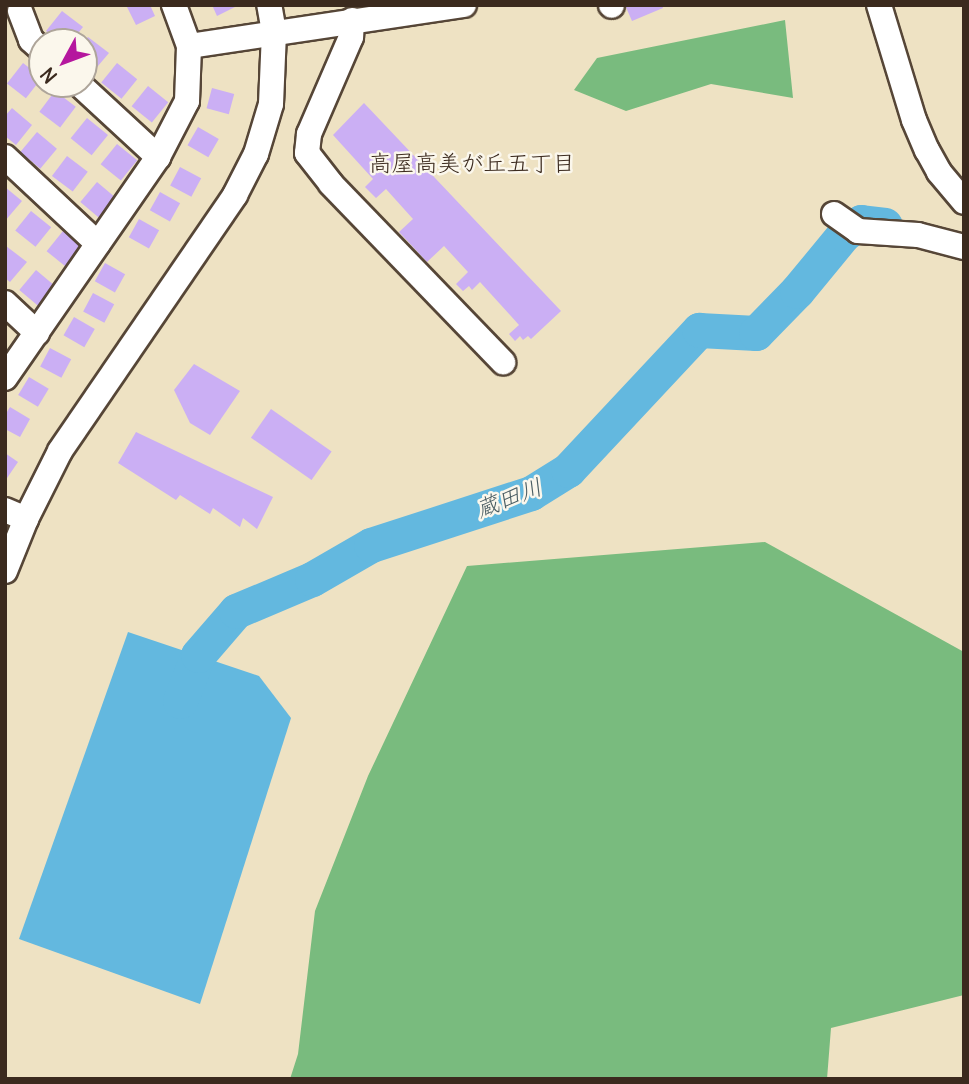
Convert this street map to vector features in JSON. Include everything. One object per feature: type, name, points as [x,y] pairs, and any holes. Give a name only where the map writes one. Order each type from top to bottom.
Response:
[{"type":"street","points":[[5,378],[158,157],[187,101],[190,46],[174,5]]},
{"type":"street","points":[[5,571],[16,514],[235,195],[256,153],[271,104],[274,32],[268,5]]},
{"type":"street","points":[[190,46],[464,5]]},
{"type":"street","points":[[879,5],[923,140],[939,172],[964,202]]},
{"type":"street","points":[[19,11],[28,33]]},
{"type":"street","points":[[352,20],[351,37],[309,134],[307,153],[331,184],[503,362]]},
{"type":"street","points":[[94,98],[158,157]]},
{"type":"street","points":[[5,157],[98,244]]},
{"type":"street","points":[[834,214],[858,230],[918,235],[964,247]]},
{"type":"street","points":[[5,303],[37,333]]},
{"type":"green space","points":[[785,20],[793,98],[711,84],[626,111],[574,90],[597,58]]},
{"type":"green space","points":[[765,542],[964,652],[964,995],[831,1028],[827,1079],[290,1079],[298,1054],[315,911],[368,776],[467,566]]},
{"type":"water","points":[[128,632],[259,676],[291,718],[200,1004],[19,939]]},
{"type":"building","points":[[126,5],[150,5],[155,16],[136,25]]},
{"type":"building","points":[[212,5],[239,5],[217,16]]},
{"type":"building","points":[[625,5],[662,5],[663,8],[632,21]]},
{"type":"building","points":[[62,11],[83,27],[82,28],[48,28]]},
{"type":"building","points":[[98,45],[109,53],[98,66]]},
{"type":"building","points":[[23,63],[28,67],[26,98],[7,83]]},
{"type":"building","points":[[117,63],[137,79],[121,99],[101,82]]},
{"type":"building","points":[[148,86],[168,102],[152,123],[132,106]]},
{"type":"building","points":[[212,88],[234,94],[229,114],[207,108]]},
{"type":"building","points":[[50,98],[64,98],[76,107],[60,127],[39,112]]},
{"type":"building","points":[[364,103],[561,311],[531,339],[528,336],[523,340],[520,336],[515,341],[509,334],[519,325],[480,282],[472,290],[469,286],[463,291],[456,284],[468,272],[444,246],[427,262],[399,232],[413,219],[386,189],[376,198],[365,187],[373,179],[333,135]]},
{"type":"building","points":[[12,108],[32,125],[16,145],[5,136],[5,116]]},
{"type":"building","points":[[87,118],[108,135],[92,155],[71,138]]},
{"type":"building","points":[[198,127],[219,139],[208,157],[188,145]]},
{"type":"building","points":[[37,132],[57,149],[40,169],[20,152]]},
{"type":"building","points":[[117,144],[137,160],[121,181],[101,164]]},
{"type":"building","points":[[67,156],[88,172],[73,192],[52,176]]},
{"type":"building","points":[[180,167],[201,178],[191,197],[170,186]]},
{"type":"building","points":[[97,182],[117,199],[100,219],[80,202]]},
{"type":"building","points":[[5,187],[22,201],[5,221]]},
{"type":"building","points":[[160,192],[180,203],[170,222],[150,210]]},
{"type":"building","points":[[31,211],[51,227],[35,247],[15,230]]},
{"type":"building","points":[[139,219],[159,230],[149,249],[129,237]]},
{"type":"building","points":[[63,231],[83,247],[67,268],[47,251]]},
{"type":"building","points":[[6,246],[27,262],[10,282],[5,278]]},
{"type":"building","points":[[105,263],[125,274],[115,293],[95,281]]},
{"type":"building","points":[[36,270],[56,287],[39,307],[19,290]]},
{"type":"building","points":[[93,293],[114,304],[104,323],[83,312]]},
{"type":"building","points":[[74,317],[95,329],[84,347],[64,335]]},
{"type":"building","points":[[50,348],[71,359],[61,378],[40,367]]},
{"type":"building","points":[[194,364],[240,391],[210,435],[190,423],[174,390]]},
{"type":"building","points":[[29,377],[49,389],[38,407],[18,395]]},
{"type":"building","points":[[10,407],[30,419],[20,437],[5,429],[5,415]]},
{"type":"building","points":[[271,409],[332,451],[312,480],[251,438]]},
{"type":"building","points":[[136,432],[273,497],[257,529],[243,518],[240,527],[213,508],[210,514],[180,495],[176,500],[118,463]]},
{"type":"building","points":[[5,453],[18,462],[5,481]]},
{"type":"waterway","name":"蔵田川","points":[[180,701],[198,655],[236,611],[312,579],[371,545],[531,493],[568,470],[699,330],[756,333],[797,291],[844,234],[861,222],[885,225]]},
{"type":"district","name":"高屋高美が丘五丁目","points":[[472,163]]}]
